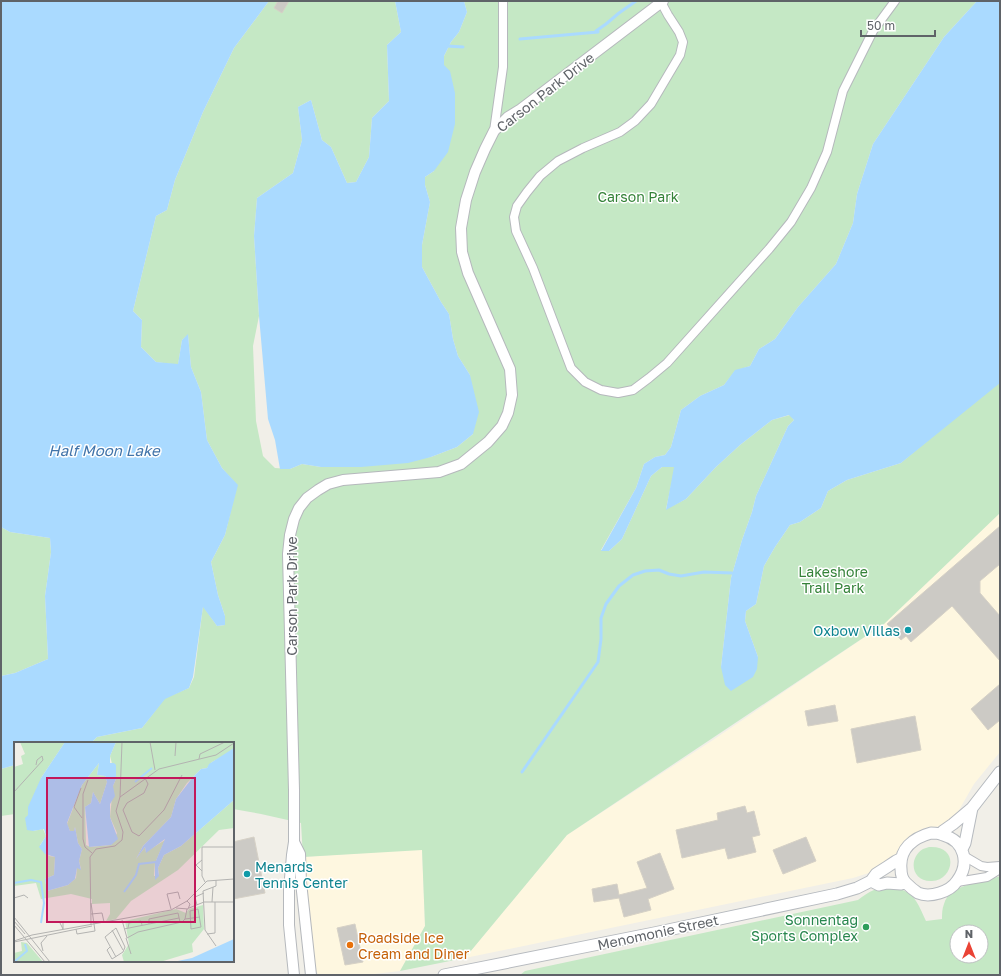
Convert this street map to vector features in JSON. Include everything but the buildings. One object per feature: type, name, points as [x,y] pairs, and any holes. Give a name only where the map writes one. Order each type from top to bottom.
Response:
[{"type":"main road","points":[[942,834],[972,808],[1000,772]]},
{"type":"main road","points":[[963,853],[958,843],[950,837],[942,834],[931,833],[921,836],[906,848],[900,859],[901,872],[905,882],[918,893],[933,894],[949,889],[957,882],[964,866],[963,853],[972,808]]},
{"type":"main road","name":"Menomonie Street","points":[[444,975],[654,933],[837,894],[857,888],[871,881],[876,874],[900,859]]},
{"type":"main road","points":[[871,881],[879,885],[887,883],[902,884],[905,882]]},
{"type":"street","points":[[494,131],[503,67],[503,1]]},
{"type":"street","points":[[662,2],[679,32],[682,42],[680,55],[651,104],[636,121],[620,132],[558,161],[540,176],[527,192],[517,206],[514,217],[516,231],[533,268],[571,368],[585,382],[600,390],[618,393],[633,390],[667,363],[769,249],[791,222],[811,188],[827,152],[843,91],[873,31],[895,1]]},
{"type":"street","name":"Carson Park Drive","points":[[294,975],[289,925],[289,890],[294,842],[294,790],[288,554],[294,519],[299,508],[307,498],[328,484],[352,479],[440,472],[461,464],[488,442],[502,426],[508,413],[512,395],[510,369],[468,273],[462,252],[461,228],[466,200],[475,172],[494,131],[508,117],[521,109],[662,2]]},
{"type":"street","name":"Carson Park Drive","points":[[294,842],[300,854],[301,882],[311,975]]},
{"type":"street","points":[[963,853],[981,866],[1000,866]]},
{"type":"street","points":[[957,882],[987,877],[1000,869]]},
{"type":"shaded area","points":[[1000,513],[1000,752],[974,784],[955,817],[943,826],[924,828],[911,837],[892,859],[875,871],[853,878],[465,958],[567,835],[713,740],[884,624]]},
{"type":"shaded area","points":[[422,849],[425,926],[400,971],[366,975],[319,975],[315,970],[303,857]]},
{"type":"green space","name":"Carson Park","points":[[269,1],[395,1],[401,32],[387,45],[389,101],[372,118],[369,157],[356,182],[347,183],[331,147],[322,140],[311,100],[298,107],[302,140],[293,173],[257,198],[254,236],[259,316],[253,346],[256,421],[263,456],[275,468],[290,469],[302,464],[321,467],[431,457],[457,447],[473,434],[470,375],[458,356],[453,339],[449,314],[422,267],[422,245],[430,202],[425,185],[425,177],[434,171],[444,56],[451,42],[459,32],[467,12],[464,1],[977,1],[944,37],[873,144],[857,194],[853,223],[836,264],[798,307],[775,339],[759,349],[750,366],[735,371],[724,385],[700,396],[681,410],[671,447],[665,455],[655,457],[644,464],[636,488],[601,550],[609,551],[622,539],[651,476],[662,467],[675,467],[666,509],[686,499],[716,467],[740,445],[772,420],[790,415],[794,420],[788,426],[756,496],[731,578],[721,667],[758,657],[745,621],[746,611],[756,604],[764,566],[790,525],[800,522],[821,508],[828,491],[847,480],[901,463],[1000,379],[1000,513],[884,624],[567,835],[465,958],[400,971],[425,926],[422,850],[303,857],[301,823],[234,809],[234,742],[92,742],[97,737],[142,728],[165,698],[189,688],[194,677],[203,606],[217,626],[225,625],[225,616],[218,595],[211,562],[225,535],[237,485],[222,468],[207,440],[201,392],[191,367],[188,335],[182,340],[178,365],[156,362],[141,347],[142,320],[133,311],[156,216],[167,210],[175,180],[203,112],[234,48]]},
{"type":"green space","points":[[1,527],[10,532],[50,538],[51,552],[45,596],[48,659],[15,673],[1,676]]},
{"type":"green space","points":[[14,765],[14,814],[1,816],[1,769]]},
{"type":"green space","points":[[929,847],[939,848],[946,851],[950,863],[949,869],[945,875],[932,881],[920,878],[914,869],[915,858],[918,853]]},
{"type":"green space","name":"Sonnentag Sports Complex","points":[[1000,876],[1000,975],[520,975],[525,971],[858,900],[866,894],[880,888],[898,888],[908,893],[917,903],[926,921],[942,919],[942,910],[947,897],[960,888]]},
{"type":"water","name":"Half Moon Lake","points":[[1,1],[269,1],[234,48],[203,112],[175,180],[167,210],[156,216],[133,311],[142,320],[141,347],[156,362],[178,364],[182,340],[188,334],[191,367],[201,392],[207,440],[222,468],[238,485],[225,535],[211,562],[218,595],[225,616],[225,625],[217,626],[203,607],[193,677],[189,688],[165,699],[142,728],[97,737],[92,742],[14,742],[14,765],[1,769],[1,676],[15,673],[48,659],[45,596],[51,552],[50,538],[10,532],[1,527]]},
{"type":"water","points":[[395,1],[464,1],[467,12],[459,32],[451,42],[444,56],[444,65],[450,71],[455,93],[455,124],[448,152],[434,171],[425,177],[425,185],[430,202],[422,245],[422,267],[449,314],[453,339],[458,356],[470,375],[479,412],[473,434],[457,447],[431,457],[408,463],[361,467],[321,467],[302,464],[290,469],[280,469],[275,440],[268,419],[259,316],[254,236],[257,198],[293,173],[302,140],[298,107],[311,100],[322,140],[331,147],[347,183],[356,182],[369,157],[372,118],[389,101],[387,45],[401,32]]},
{"type":"water","points":[[977,1],[1000,1],[1000,383],[901,463],[847,480],[828,491],[821,508],[800,522],[790,525],[764,566],[756,604],[746,611],[745,621],[758,657],[757,669],[753,677],[731,691],[725,685],[721,667],[731,578],[756,496],[788,426],[794,420],[789,415],[772,420],[740,445],[716,467],[686,499],[666,510],[674,467],[662,467],[651,476],[622,539],[609,551],[601,551],[636,488],[644,464],[655,457],[665,455],[671,447],[681,410],[700,396],[724,385],[735,370],[750,366],[759,349],[775,339],[798,307],[836,264],[853,223],[857,194],[873,144],[944,37]]},
{"type":"waterway","points":[[596,31],[636,1]]},
{"type":"waterway","points":[[520,39],[598,32]]},
{"type":"waterway","points":[[447,46],[463,47]]},
{"type":"waterway","points":[[522,772],[598,662],[601,639],[601,618],[606,604],[619,586],[633,575],[645,571],[659,570],[669,574],[681,576],[704,572],[732,573]]},
{"type":"place","name":"Oxbow Villas","points":[[908,630]]},
{"type":"place","name":"Menards Tennis Center","points":[[247,874]]},
{"type":"place","name":"Sonnentag Sports Complex","points":[[866,927]]},
{"type":"place","name":"Roadside Ice Cream and Diner","points":[[350,945]]},
{"type":"park label","name":"Lakeshore Trail Park","points":[[833,580]]}]
